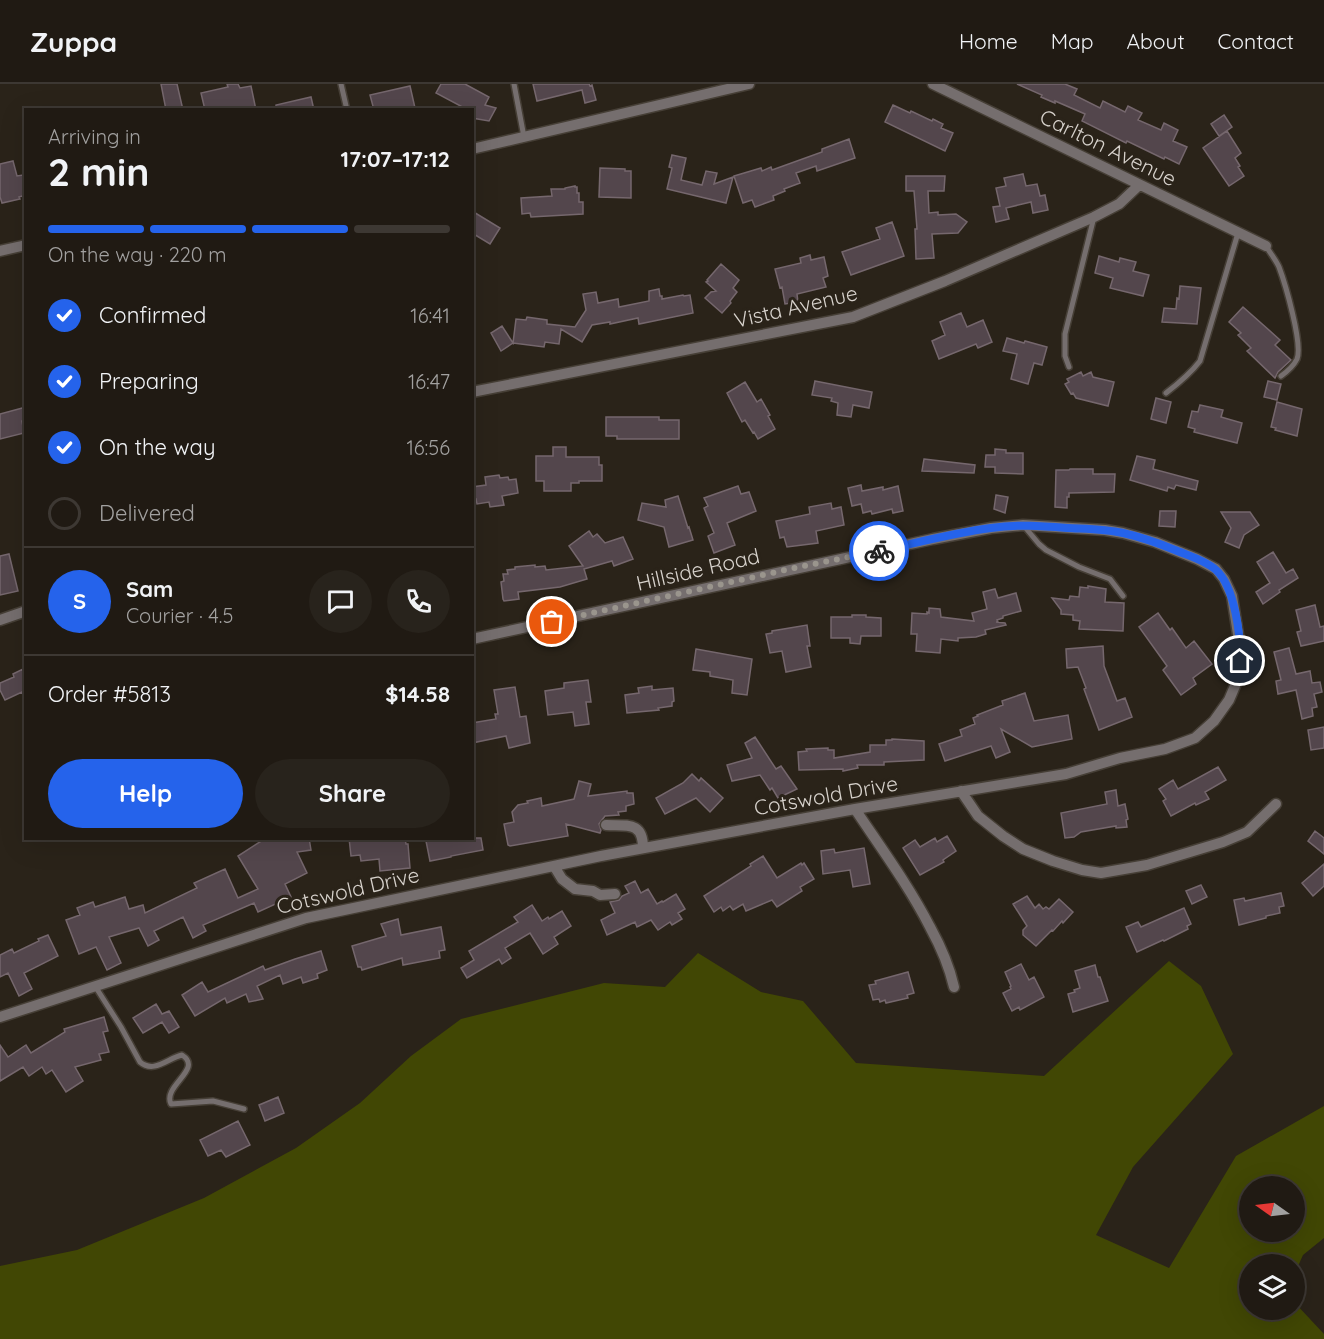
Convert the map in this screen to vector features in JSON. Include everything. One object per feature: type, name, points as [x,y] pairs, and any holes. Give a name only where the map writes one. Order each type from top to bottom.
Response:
[{"type":"street","points":[[474,149],[749,84]]},
{"type":"street","name":"Carlton Avenue","points":[[933,84],[1266,246]]},
{"type":"street","name":"Vista Avenue","points":[[474,392],[853,317],[945,281],[1094,217],[1119,204],[1139,185]]},
{"type":"street","points":[[0,251],[24,245]]},
{"type":"street","name":"Cotswold Drive","points":[[0,1017],[306,918],[643,849],[855,809],[1066,774],[1120,758],[1166,749],[1195,738],[1214,721],[1230,700],[1240,674],[1240,647],[1232,596],[1216,569],[1155,542],[1123,533],[1023,525],[991,528],[933,539]]},
{"type":"street","name":"Hillside Road","points":[[474,639],[933,539]]},
{"type":"street","points":[[0,620],[24,612]]},
{"type":"street","points":[[961,791],[978,816],[1023,849],[1082,870],[1101,873],[1147,864],[1223,842],[1247,832],[1276,804]]},
{"type":"street","points":[[855,809],[917,901],[945,956],[954,987]]},
{"type":"street","points":[[606,825],[632,825],[643,839],[643,849]]},
{"type":"street","points":[[554,866],[562,879],[575,889],[593,891],[600,895],[615,894]]},
{"type":"lane","points":[[341,84],[347,108]]},
{"type":"lane","points":[[514,84],[524,137]]},
{"type":"lane","points":[[1069,367],[1065,356],[1065,334],[1094,217]]},
{"type":"lane","points":[[1166,393],[1192,372],[1200,361],[1238,233]]},
{"type":"lane","points":[[1266,246],[1278,266],[1292,312],[1298,347],[1298,356],[1292,368],[1281,376]]},
{"type":"lane","points":[[1023,525],[1046,550],[1079,567],[1110,579],[1123,596]]},
{"type":"lane","points":[[95,985],[143,1065],[153,1067],[182,1055],[188,1059],[188,1070],[169,1095],[171,1104],[213,1101],[244,1109]]},
{"type":"green space","points":[[698,953],[761,992],[803,1001],[856,1063],[1044,1076],[1169,961],[1201,986],[1233,1054],[1133,1167],[1096,1235],[1169,1268],[1236,1156],[1324,1106],[1324,1238],[1304,1254],[1239,1254],[1239,1320],[1305,1320],[1305,1314],[1324,1334],[1324,1339],[0,1339],[0,1266],[77,1250],[204,1198],[296,1148],[360,1103],[411,1056],[461,1019],[604,983],[665,987]]},
{"type":"building","points":[[161,84],[177,84],[183,108],[166,108]]},
{"type":"building","points":[[227,84],[238,84],[240,88],[251,86],[256,108],[205,108],[201,93],[228,87]]},
{"type":"building","points":[[441,84],[465,84],[489,97],[485,105],[496,108],[489,121],[474,118],[474,108],[464,108],[436,93]]},
{"type":"building","points":[[533,84],[589,84],[592,85],[596,100],[585,103],[582,90],[537,101]]},
{"type":"building","points":[[1017,84],[1065,84],[1077,89],[1074,95],[1100,108],[1103,101],[1125,112],[1128,106],[1142,113],[1138,120],[1161,130],[1164,123],[1178,130],[1173,141],[1187,147],[1179,164],[1165,157],[1164,159],[1082,121],[1085,114],[1041,97],[1042,95]]},
{"type":"building","points":[[410,86],[415,108],[373,108],[370,95]]},
{"type":"building","points":[[311,97],[314,108],[276,108],[276,105]]},
{"type":"building","points":[[893,105],[943,124],[941,128],[953,133],[945,151],[885,122]]},
{"type":"building","points":[[1224,115],[1232,127],[1219,136],[1211,124]]},
{"type":"building","points":[[1227,131],[1241,153],[1235,158],[1244,176],[1229,186],[1203,148]]},
{"type":"building","points":[[849,139],[855,158],[817,171],[816,166],[796,173],[800,183],[773,196],[774,200],[755,207],[752,200],[743,203],[734,176],[761,168],[762,171],[771,167],[772,170],[822,152],[822,149]]},
{"type":"building","points":[[672,155],[686,158],[681,180],[702,185],[706,171],[717,173],[714,184],[733,177],[726,203],[667,189],[672,168],[669,167]]},
{"type":"building","points":[[13,161],[17,176],[23,175],[24,196],[19,197],[20,199],[2,203],[0,164]]},
{"type":"building","points":[[600,168],[631,171],[631,198],[599,197]]},
{"type":"building","points":[[1023,174],[1026,186],[1037,184],[1040,196],[1045,195],[1048,210],[1033,213],[1031,202],[1006,208],[1009,219],[996,222],[993,207],[1000,206],[996,188],[1006,186],[1004,178]]},
{"type":"building","points":[[906,176],[945,176],[944,191],[928,191],[929,213],[956,214],[967,222],[958,233],[932,234],[934,258],[916,259],[915,229],[917,229],[914,191],[906,191]]},
{"type":"building","points":[[575,186],[579,193],[579,202],[583,202],[583,214],[531,217],[530,213],[522,214],[521,198],[552,196],[551,189]]},
{"type":"building","points":[[474,212],[500,228],[490,244],[474,234]]},
{"type":"building","points":[[892,222],[904,256],[851,275],[842,252],[880,239],[876,228]]},
{"type":"building","points":[[810,255],[811,260],[824,257],[828,276],[823,278],[826,287],[797,294],[798,302],[785,304],[775,269],[801,263],[800,258]]},
{"type":"building","points":[[1099,256],[1119,262],[1120,258],[1136,262],[1133,271],[1149,275],[1143,296],[1110,288],[1113,278],[1095,273]]},
{"type":"building","points":[[721,264],[739,280],[733,288],[737,292],[722,313],[705,298],[711,292],[716,291],[706,282]]},
{"type":"building","points":[[1180,286],[1201,288],[1197,324],[1162,322],[1164,308],[1176,309]]},
{"type":"building","points":[[659,289],[662,299],[690,295],[693,313],[639,324],[638,318],[592,325],[582,342],[561,329],[559,344],[545,342],[544,347],[513,343],[516,319],[526,320],[527,317],[547,320],[547,324],[575,327],[586,310],[583,294],[596,292],[598,303],[618,299],[619,307],[649,301],[649,291]]},
{"type":"building","points":[[1243,307],[1280,340],[1275,345],[1291,360],[1275,378],[1247,351],[1251,348],[1238,335],[1241,333],[1229,322]]},
{"type":"building","points":[[961,313],[967,327],[983,320],[992,342],[978,348],[976,344],[939,359],[932,341],[945,335],[940,322]]},
{"type":"building","points":[[502,326],[513,343],[501,351],[491,333]]},
{"type":"building","points":[[1007,338],[1047,347],[1042,365],[1034,363],[1028,384],[1011,379],[1017,354],[1003,351]]},
{"type":"building","points":[[1081,372],[1083,376],[1091,372],[1093,377],[1114,382],[1108,406],[1076,398],[1073,393],[1071,394],[1065,384],[1069,382],[1067,379]]},
{"type":"building","points":[[815,381],[872,392],[869,408],[853,405],[851,417],[837,415],[838,403],[831,401],[832,398],[812,395]]},
{"type":"building","points":[[1268,381],[1281,384],[1277,400],[1264,397]]},
{"type":"building","points":[[745,382],[757,402],[761,399],[775,429],[758,439],[745,420],[742,422],[727,393]]},
{"type":"building","points":[[1156,398],[1171,402],[1166,423],[1151,419]]},
{"type":"building","points":[[1277,402],[1302,409],[1297,436],[1271,427]]},
{"type":"building","points":[[1200,405],[1223,410],[1221,417],[1242,423],[1237,443],[1194,432],[1195,429],[1188,427],[1192,411],[1198,412]]},
{"type":"building","points":[[24,408],[24,420],[22,421],[24,433],[0,439],[0,414]]},
{"type":"building","points":[[606,417],[659,417],[659,420],[679,420],[679,439],[617,439],[617,436],[606,436]]},
{"type":"building","points":[[553,447],[566,447],[566,457],[599,457],[599,465],[602,465],[602,481],[571,483],[571,491],[544,491],[544,481],[536,481],[536,456],[553,456]]},
{"type":"building","points":[[995,449],[1006,450],[1006,453],[1023,453],[1023,474],[995,473],[995,467],[985,467],[986,455],[995,455]]},
{"type":"building","points":[[1137,456],[1155,460],[1153,469],[1198,481],[1196,490],[1176,485],[1174,489],[1168,487],[1167,491],[1130,480]]},
{"type":"building","points":[[924,459],[975,465],[974,473],[922,471]]},
{"type":"building","points":[[1093,469],[1093,474],[1115,474],[1114,492],[1069,493],[1067,508],[1055,507],[1056,470]]},
{"type":"building","points":[[499,475],[500,478],[516,479],[518,493],[502,496],[504,505],[490,507],[489,502],[477,504],[476,499],[474,500],[474,487],[486,485],[485,477]]},
{"type":"building","points":[[861,485],[862,491],[883,487],[883,490],[898,486],[903,511],[893,513],[892,509],[872,514],[871,511],[863,513],[861,504],[852,506],[848,488]]},
{"type":"building","points":[[738,486],[741,494],[749,492],[756,511],[727,523],[735,545],[714,553],[708,536],[714,533],[704,508],[708,506],[704,498]]},
{"type":"building","points":[[996,495],[1008,497],[1005,513],[994,509]]},
{"type":"building","points":[[678,496],[693,540],[669,547],[664,527],[638,520],[642,503],[666,507],[665,500]]},
{"type":"building","points":[[831,503],[832,509],[841,507],[844,525],[816,531],[818,543],[787,547],[784,537],[780,538],[776,521],[810,514],[809,507]]},
{"type":"building","points":[[1160,511],[1176,511],[1175,527],[1159,526]]},
{"type":"building","points":[[1221,512],[1250,512],[1259,525],[1244,535],[1239,548],[1225,542],[1231,528]]},
{"type":"building","points":[[589,531],[593,537],[597,534],[605,543],[623,537],[633,559],[614,566],[612,561],[584,569],[587,579],[560,587],[518,592],[519,599],[504,601],[501,582],[504,581],[503,574],[508,574],[507,570],[535,565],[535,567],[545,566],[546,570],[583,566],[569,546]]},
{"type":"building","points":[[1273,552],[1286,573],[1293,569],[1298,578],[1263,604],[1256,592],[1270,583],[1257,562]]},
{"type":"building","points":[[9,554],[18,591],[0,595],[0,556]]},
{"type":"building","points":[[1088,586],[1106,589],[1105,602],[1124,603],[1123,631],[1079,629],[1080,621],[1073,620],[1073,615],[1061,614],[1061,610],[1052,598],[1069,600],[1070,596],[1079,597],[1080,587],[1088,588]]},
{"type":"building","points":[[995,589],[998,598],[1016,593],[1021,611],[1003,616],[996,622],[1006,625],[985,630],[986,634],[976,637],[958,638],[958,641],[941,639],[940,653],[916,651],[917,634],[911,634],[912,613],[927,614],[929,608],[940,609],[941,617],[974,621],[972,613],[987,609],[983,592]]},
{"type":"building","points":[[1315,605],[1320,627],[1324,626],[1324,641],[1301,646],[1297,632],[1301,631],[1296,610]]},
{"type":"building","points":[[1158,613],[1186,648],[1194,641],[1212,664],[1193,678],[1196,684],[1181,695],[1163,670],[1167,666],[1139,627]]},
{"type":"building","points":[[852,615],[881,618],[881,636],[861,636],[860,644],[850,643],[850,638],[831,638],[831,617],[852,617]]},
{"type":"building","points":[[807,625],[810,646],[807,646],[811,667],[786,672],[782,651],[770,653],[766,634]]},
{"type":"building","points":[[1103,646],[1104,666],[1117,701],[1125,698],[1132,717],[1099,730],[1078,667],[1067,668],[1066,649]]},
{"type":"building","points":[[1289,648],[1296,674],[1310,671],[1312,683],[1320,682],[1322,692],[1314,694],[1317,707],[1312,708],[1313,716],[1302,719],[1296,690],[1278,694],[1276,681],[1281,680],[1274,652]]},
{"type":"building","points":[[696,649],[752,659],[747,695],[732,693],[733,680],[710,676],[710,672],[693,670]]},
{"type":"building","points":[[23,669],[24,696],[22,692],[5,700],[0,690],[0,683],[14,677],[13,674]]},
{"type":"building","points":[[588,680],[591,702],[586,702],[589,724],[575,726],[573,712],[548,715],[545,691],[564,688],[564,683]]},
{"type":"building","points":[[652,686],[652,690],[673,688],[672,706],[658,708],[659,710],[627,713],[625,695],[639,693],[638,688]]},
{"type":"building","points":[[515,687],[520,717],[526,716],[530,743],[509,748],[506,736],[474,743],[474,723],[496,719],[495,714],[498,714],[494,690]]},
{"type":"building","points":[[1025,693],[1034,721],[1068,715],[1072,739],[1032,747],[1001,729],[1010,752],[996,758],[991,746],[945,761],[939,744],[962,736],[960,730],[975,724],[973,718],[977,715],[1003,705],[1002,701]]},
{"type":"building","points":[[1324,727],[1324,748],[1311,750],[1308,730]]},
{"type":"building","points":[[755,737],[776,769],[781,766],[797,789],[778,798],[760,775],[732,781],[727,765],[752,758],[745,743]]},
{"type":"building","points":[[886,740],[924,741],[924,760],[884,762],[884,765],[857,765],[858,768],[843,771],[843,769],[799,770],[798,752],[807,751],[806,749],[828,748],[828,750],[834,750],[834,758],[870,752],[870,745],[886,745]]},
{"type":"building","points":[[1218,767],[1226,780],[1205,792],[1209,799],[1196,805],[1195,803],[1171,816],[1163,801],[1166,799],[1159,789],[1173,780],[1178,789]]},
{"type":"building","points":[[692,774],[699,781],[701,778],[723,798],[710,812],[696,798],[665,814],[656,798],[683,783]]},
{"type":"building","points":[[579,781],[591,784],[588,796],[627,791],[627,793],[633,793],[634,804],[626,806],[626,811],[618,812],[619,815],[605,816],[599,824],[600,833],[566,824],[568,836],[508,845],[504,824],[514,822],[512,812],[518,805],[541,798],[542,806],[574,799]]},
{"type":"building","points":[[1116,790],[1118,806],[1125,804],[1127,827],[1116,828],[1116,826],[1081,832],[1074,837],[1065,838],[1061,813],[1107,804],[1105,792]]},
{"type":"building","points":[[1315,831],[1324,838],[1324,854],[1308,841]]},
{"type":"building","points":[[947,836],[956,851],[943,860],[944,862],[920,875],[903,848],[915,840],[920,847],[935,838],[937,842]]},
{"type":"building","points":[[481,838],[483,850],[430,861],[426,841]]},
{"type":"building","points":[[263,840],[309,840],[311,850],[297,852],[307,873],[285,884],[291,897],[258,912],[254,903],[203,925],[206,931],[193,938],[183,917],[154,931],[159,940],[148,946],[139,928],[109,937],[121,963],[107,970],[96,947],[79,954],[66,920],[80,915],[77,908],[93,902],[95,907],[125,897],[129,909],[143,905],[145,913],[197,888],[194,883],[225,869],[238,898],[258,889],[238,856]]},
{"type":"building","points":[[349,840],[405,840],[408,844],[410,868],[380,871],[379,859],[361,861],[360,855],[351,856]]},
{"type":"building","points":[[864,848],[870,884],[853,887],[850,870],[823,874],[821,851],[834,849],[835,853]]},
{"type":"building","points":[[763,856],[777,878],[804,863],[814,879],[800,887],[802,891],[777,907],[772,900],[746,911],[743,904],[733,910],[730,906],[723,911],[721,907],[714,912],[704,896]]},
{"type":"building","points":[[1324,864],[1324,886],[1313,896],[1302,883]]},
{"type":"building","points":[[635,881],[641,893],[648,889],[657,904],[676,894],[685,909],[678,913],[682,919],[672,925],[670,922],[658,930],[651,920],[637,927],[635,922],[607,935],[601,920],[615,913],[610,902],[619,900],[629,893],[625,886]]},
{"type":"building","points":[[1201,885],[1207,897],[1192,904],[1186,891]]},
{"type":"building","points":[[1281,893],[1284,906],[1279,907],[1280,913],[1239,925],[1234,900],[1244,898],[1245,901]]},
{"type":"building","points":[[1027,896],[1035,908],[1039,904],[1043,909],[1046,907],[1049,909],[1059,899],[1073,912],[1036,946],[1023,935],[1023,930],[1027,926],[1013,904]]},
{"type":"building","points":[[532,905],[542,921],[562,911],[571,926],[554,937],[558,944],[543,954],[530,933],[505,948],[511,958],[502,964],[499,959],[467,978],[461,968],[474,960],[469,951],[518,922],[514,917]]},
{"type":"building","points":[[1184,908],[1191,924],[1187,926],[1188,929],[1137,952],[1126,927],[1138,922],[1141,927]]},
{"type":"building","points":[[398,919],[401,935],[441,927],[445,950],[439,951],[440,958],[403,965],[402,958],[362,970],[358,967],[352,946],[386,936],[381,924]]},
{"type":"building","points":[[48,935],[58,956],[24,973],[32,989],[19,996],[8,973],[0,977],[0,955],[12,949],[14,953]]},
{"type":"building","points":[[321,951],[327,970],[317,974],[318,978],[303,983],[301,977],[283,984],[280,975],[257,986],[263,999],[249,1002],[246,994],[227,1003],[225,998],[195,1016],[182,995],[202,982],[208,992],[263,966],[265,970]]},
{"type":"building","points":[[1021,964],[1029,980],[1034,977],[1044,997],[1020,1010],[1019,1007],[1012,1011],[1003,993],[1011,989],[1005,972]]},
{"type":"building","points":[[1095,965],[1108,1001],[1073,1012],[1068,994],[1080,988],[1075,971]]},
{"type":"building","points":[[908,972],[914,993],[907,995],[908,998],[886,1003],[885,1000],[880,1002],[879,999],[873,1000],[869,985],[876,984],[875,981]]},
{"type":"building","points":[[156,1004],[162,1014],[169,1011],[179,1027],[169,1033],[162,1022],[143,1033],[133,1018]]},
{"type":"building","points":[[104,1017],[108,1031],[103,1032],[109,1052],[99,1054],[101,1060],[75,1067],[83,1081],[66,1092],[52,1070],[46,1074],[42,1067],[29,1076],[23,1067],[0,1081],[0,1045],[8,1057],[26,1045],[31,1053],[65,1032],[64,1029]]},
{"type":"building","points":[[278,1097],[284,1113],[265,1121],[259,1105]]},
{"type":"building","points":[[238,1121],[250,1145],[226,1157],[221,1150],[208,1156],[200,1140]]},
{"type":"way so far","points":[[552,622],[879,551]]},
{"type":"route","points":[[879,551],[991,528],[1023,525],[1105,530],[1155,542],[1216,569],[1224,579],[1232,596],[1240,661]]}]
